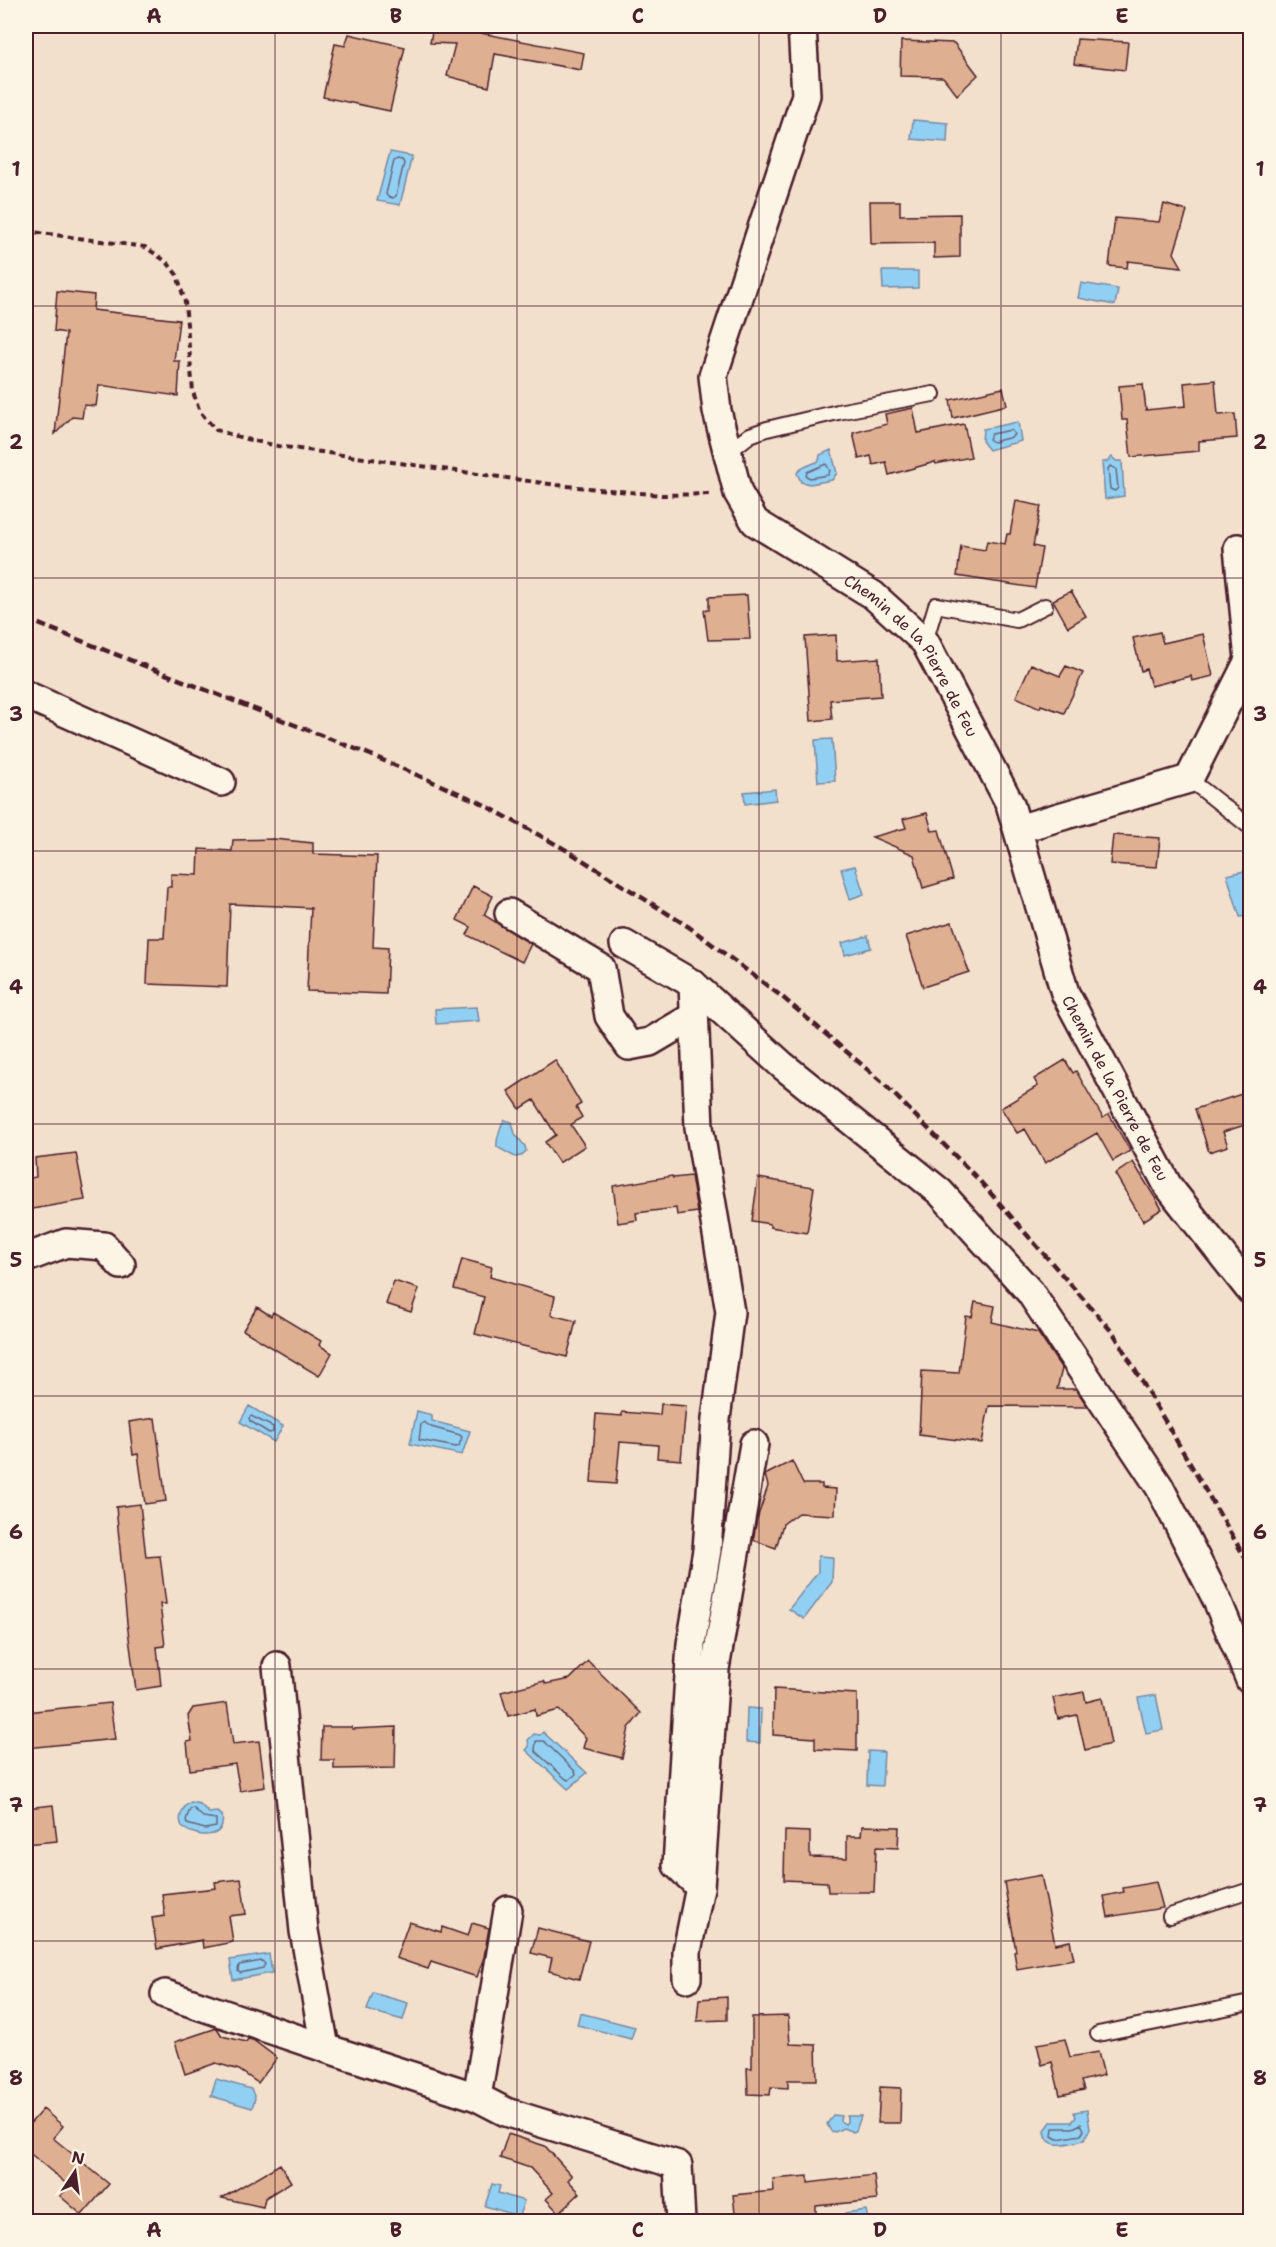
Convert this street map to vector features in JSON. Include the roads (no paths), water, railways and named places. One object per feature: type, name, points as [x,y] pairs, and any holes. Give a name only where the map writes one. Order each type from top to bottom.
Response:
[{"type":"street","name":"Chemin de la Pierre de Feu","points":[[802,26],[806,95],[713,376],[717,411],[738,493],[755,522],[873,595],[925,642],[1010,804],[1065,993],[1168,1186],[1251,1290]]},
{"type":"street","points":[[1018,829],[1189,779],[1250,661],[1238,548]]},
{"type":"street","points":[[26,695],[221,782]]},
{"type":"street","points":[[509,913],[601,968],[609,1016],[629,1046],[650,1042],[694,1016]]},
{"type":"street","points":[[624,944],[693,984],[782,1065],[940,1192],[1030,1292],[1159,1486],[1217,1600],[1251,1680]]},
{"type":"street","points":[[693,984],[699,1127],[730,1312],[716,1419],[707,1550],[691,1644],[677,1865],[700,1887]]},
{"type":"street","points":[[26,1258],[66,1243],[104,1246],[121,1265]]},
{"type":"street","points":[[687,1978],[687,1951],[700,1887],[715,1669],[754,1444]]},
{"type":"street","points":[[277,1666],[304,1930],[325,2048]]},
{"type":"street","points":[[477,2097],[508,1910]]},
{"type":"street","points":[[165,1994],[477,2097],[506,2112],[678,2165],[681,2222]]},
{"type":"lane","points":[[727,453],[750,435],[767,429],[838,412],[933,394]]},
{"type":"lane","points":[[925,642],[936,605],[1017,620],[1045,606]]},
{"type":"lane","points":[[1189,779],[1251,827]]},
{"type":"lane","points":[[1170,1916],[1251,1890]]},
{"type":"lane","points":[[1098,2034],[1251,2003]]},
{"type":"water","points":[[913,120],[948,123],[947,142],[911,139]]},
{"type":"water","points":[[390,152],[412,156],[400,205],[377,201]]},
{"type":"water","points":[[882,271],[918,271],[918,288],[883,289]]},
{"type":"water","points":[[1081,283],[1118,289],[1115,305],[1078,298]]},
{"type":"water","points":[[1018,422],[1021,441],[989,450],[982,441],[983,429]]},
{"type":"water","points":[[831,450],[837,473],[832,480],[810,484],[801,482],[797,473],[802,468],[819,461],[820,455]]},
{"type":"water","points":[[1112,457],[1116,461],[1122,461],[1124,496],[1105,499],[1102,462]]},
{"type":"water","points":[[832,739],[835,781],[818,782],[815,740]]},
{"type":"water","points":[[775,789],[776,800],[745,804],[744,792]]},
{"type":"water","points":[[855,866],[864,894],[850,899],[841,869]]},
{"type":"water","points":[[1249,870],[1250,918],[1247,919],[1245,916],[1240,917],[1227,875]]},
{"type":"water","points":[[868,936],[871,948],[845,955],[842,943]]},
{"type":"water","points":[[477,1007],[479,1021],[436,1024],[435,1009]]},
{"type":"water","points":[[505,1120],[512,1122],[515,1134],[525,1146],[526,1151],[521,1156],[515,1157],[497,1147],[499,1133]]},
{"type":"water","points":[[249,1406],[283,1426],[274,1442],[240,1422]]},
{"type":"water","points":[[417,1411],[432,1415],[432,1421],[470,1431],[462,1455],[410,1444]]},
{"type":"water","points":[[818,1556],[833,1557],[832,1582],[804,1619],[789,1609],[818,1572]]},
{"type":"water","points":[[1156,1695],[1163,1730],[1146,1733],[1138,1698]]},
{"type":"water","points":[[747,1708],[761,1709],[760,1743],[746,1742]]},
{"type":"water","points":[[543,1732],[587,1773],[568,1789],[526,1750],[529,1747],[528,1740],[534,1734],[540,1735]]},
{"type":"water","points":[[868,1751],[884,1752],[882,1786],[867,1785]]},
{"type":"water","points":[[191,1802],[200,1804],[209,1813],[217,1812],[222,1815],[220,1829],[216,1833],[196,1834],[183,1828],[180,1821],[181,1814]]},
{"type":"water","points":[[269,1954],[272,1973],[233,1980],[230,1960]]},
{"type":"water","points":[[373,1993],[408,2003],[403,2020],[367,2010]]},
{"type":"water","points":[[580,2013],[635,2027],[631,2039],[577,2025]]},
{"type":"water","points":[[216,2079],[251,2089],[255,2098],[252,2108],[211,2096]]},
{"type":"water","points":[[1087,2110],[1090,2129],[1084,2140],[1054,2144],[1046,2137],[1045,2130],[1051,2122],[1072,2122],[1076,2117],[1074,2112]]},
{"type":"water","points":[[833,2115],[841,2116],[840,2121],[845,2124],[847,2116],[861,2116],[856,2131],[843,2128],[835,2132],[831,2131],[827,2124]]},
{"type":"water","points":[[492,2184],[500,2186],[498,2193],[524,2201],[519,2216],[485,2206]]},
{"type":"water","points":[[866,2210],[868,2221],[846,2221],[845,2213]]},
{"type":"railway","points":[[26,619],[371,755],[479,802],[568,851],[689,927],[781,996],[881,1081],[979,1180],[1114,1334],[1250,1566]]}]
